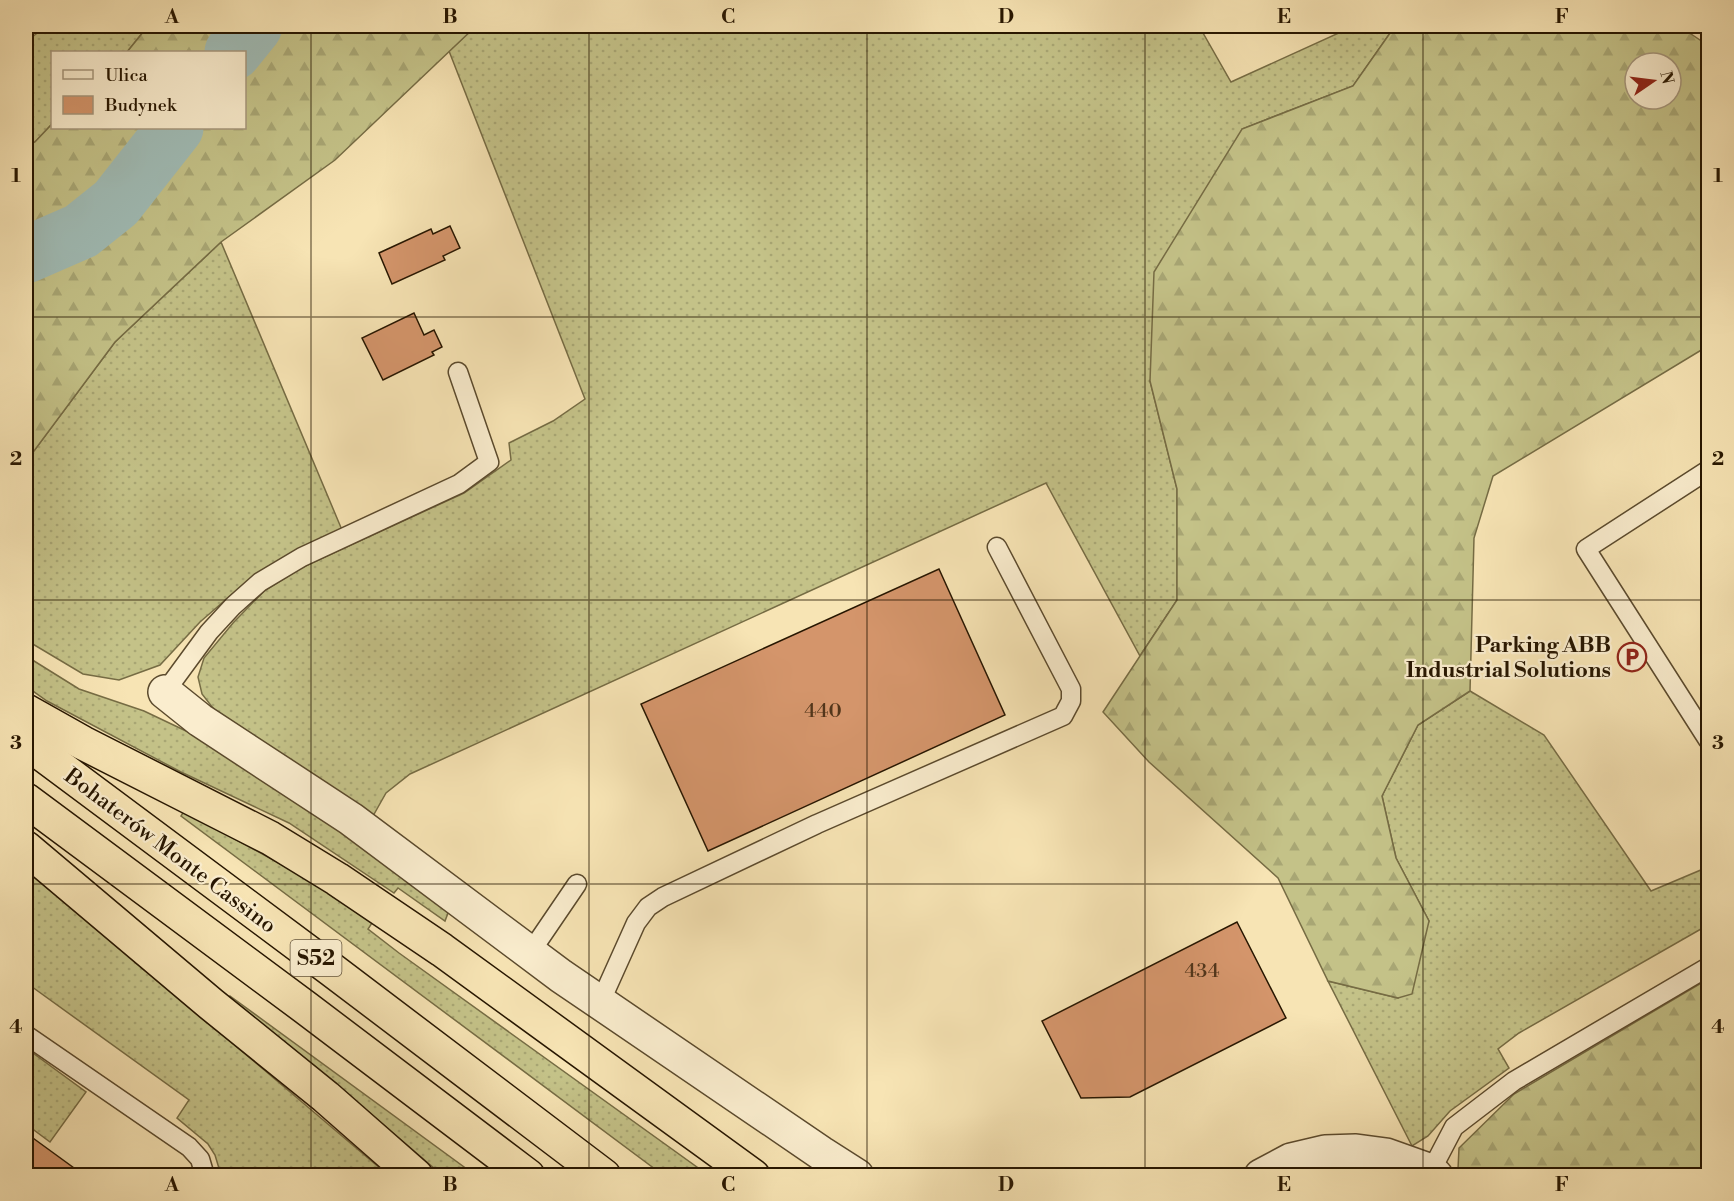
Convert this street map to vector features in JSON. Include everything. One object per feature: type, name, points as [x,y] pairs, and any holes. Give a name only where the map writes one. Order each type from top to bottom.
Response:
[{"type":"highway","points":[[26,711],[83,743],[270,838],[338,879],[442,950],[753,1176]]},
{"type":"highway","name":"Bohaterów Monte Cassino","points":[[26,742],[604,1176]]},
{"type":"highway","name":"Bohaterów Monte Cassino","points":[[26,800],[528,1176]]},
{"type":"highway","points":[[26,848],[326,1096],[416,1176]]},
{"type":"street","points":[[165,692],[200,720],[351,819],[600,1003],[857,1176]]},
{"type":"street","points":[[1261,1176],[1291,1160],[1325,1152],[1356,1151],[1386,1155],[1433,1173]]},
{"type":"lane","points":[[165,692],[209,632],[260,582],[302,557],[459,484],[489,462],[458,372]]},
{"type":"lane","points":[[1708,470],[1587,549],[1708,740]]},
{"type":"lane","points":[[600,1003],[636,923],[648,907],[663,897],[817,825],[1063,716],[1071,701],[1071,689],[997,547]]},
{"type":"lane","points":[[530,953],[577,884]]},
{"type":"lane","points":[[1433,1173],[1454,1126],[1514,1081],[1708,967]]},
{"type":"lane","points":[[26,1035],[189,1147],[200,1159],[205,1176]]},
{"type":"green space","points":[[46,26],[148,26],[128,51],[51,51],[51,125],[35,142],[26,146],[26,42]]},
{"type":"green space","points":[[148,26],[227,26],[208,51],[128,51]]},
{"type":"green space","points":[[286,26],[476,26],[335,160],[221,242],[115,342],[34,451],[26,454],[26,277],[77,261],[133,213],[201,129],[246,129],[246,75]]},
{"type":"green space","points":[[476,26],[1199,26],[1231,82],[1354,26],[1395,26],[1353,86],[1242,129],[1150,381],[1177,489],[1177,600],[1140,656],[1046,483],[410,774],[386,793],[373,816],[216,712],[202,694],[198,677],[204,658],[264,591],[301,568],[464,493],[511,460],[509,443],[553,421],[585,399],[449,51]]},
{"type":"green space","points":[[1395,26],[1679,26],[1703,42],[1708,41],[1708,346],[1493,476],[1474,538],[1470,691],[1418,725],[1382,796],[1396,858],[1429,921],[1412,994],[1398,998],[1328,981],[1278,878],[1149,762],[1103,712],[1177,600],[1177,489],[1150,381],[1154,272],[1242,129],[1353,86]]},
{"type":"green space","points":[[51,125],[51,129],[150,129],[109,184],[47,225],[26,235],[26,146],[35,142]]},
{"type":"green space","points":[[221,242],[342,530],[298,549],[253,576],[200,622],[160,665],[119,680],[83,674],[26,640],[26,454],[34,451],[115,342]]},
{"type":"green space","points":[[26,656],[79,689],[144,711],[226,750],[451,905],[445,921],[398,888],[394,893],[289,823],[181,772],[47,701],[26,686]]},
{"type":"green space","points":[[1470,691],[1544,735],[1651,891],[1708,867],[1708,925],[1519,1033],[1498,1049],[1509,1068],[1450,1111],[1428,1136],[1412,1146],[1328,981],[1398,998],[1429,921],[1396,858],[1382,796],[1418,725]]},
{"type":"green space","points":[[184,811],[306,878],[372,923],[368,929],[399,953],[708,1175],[663,1175],[181,816]]},
{"type":"green space","points":[[26,868],[388,1175],[221,1175],[215,1155],[208,1144],[177,1118],[189,1100],[28,984],[26,987]]},
{"type":"green space","points":[[1708,979],[1708,1175],[1462,1175],[1458,1169],[1459,1148],[1514,1094]]},
{"type":"green space","points":[[230,996],[475,1175],[442,1175]]},
{"type":"green space","points":[[26,1048],[86,1092],[50,1142],[26,1124]]},
{"type":"green space","points":[[1326,1159],[1415,1176],[1280,1176]]},
{"type":"building","points":[[450,226],[460,248],[443,256],[445,260],[392,284],[379,253],[431,229],[433,234]]},
{"type":"building","points":[[414,313],[424,335],[434,330],[442,347],[432,352],[434,355],[383,380],[362,338]]},
{"type":"building","points":[[939,569],[1005,715],[708,851],[641,704]]},
{"type":"building","points":[[1237,922],[1286,1018],[1130,1097],[1081,1098],[1042,1021]]},
{"type":"building","points":[[26,1133],[85,1176],[26,1176]]},
{"type":"waterway","points":[[234,51],[254,26]]},
{"type":"waterway","points":[[26,255],[81,231],[116,203],[174,129]]},
{"type":"place","name":"Parking ABB Industrial Solutions","points":[[1632,657]]}]
